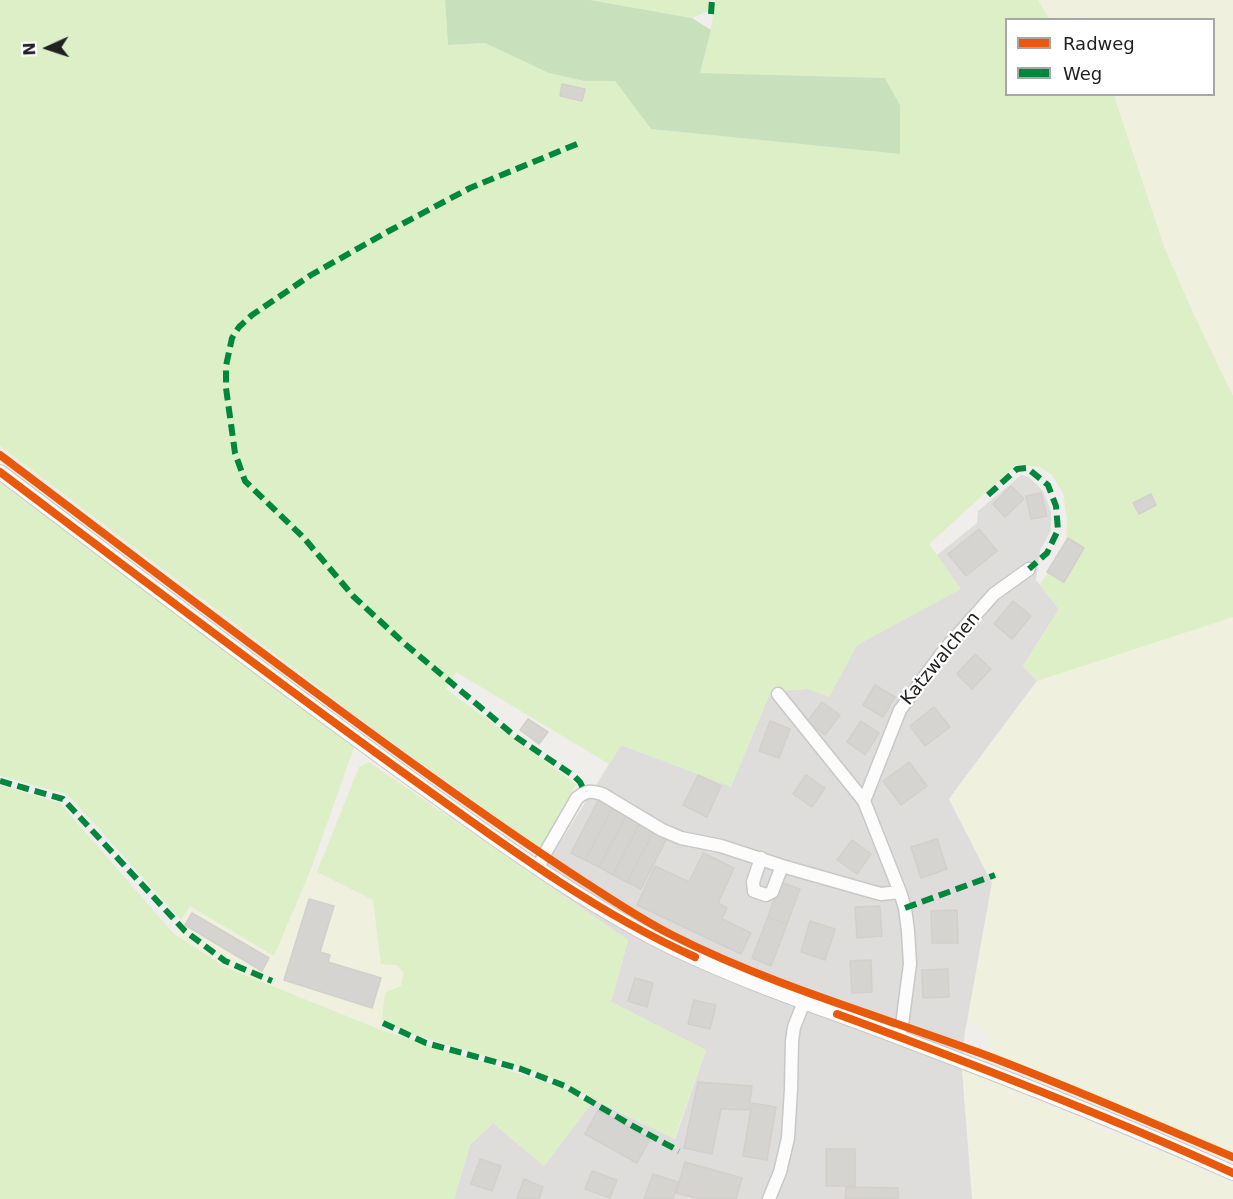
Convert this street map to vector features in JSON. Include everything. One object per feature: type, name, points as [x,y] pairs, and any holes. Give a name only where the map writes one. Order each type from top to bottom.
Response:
[{"type":"street","points":[[0,472],[355,738],[538,868],[602,909],[668,945],[710,964],[1106,1117],[1233,1173]]},
{"type":"street","name":"Katzwalchen","points":[[864,801],[900,710],[946,648],[994,594],[1029,569]]},
{"type":"street","points":[[778,694],[864,801],[900,892],[905,908],[910,964],[902,1025],[898,1036]]},
{"type":"street","points":[[538,868],[577,798],[585,792],[592,791],[602,794],[662,830],[681,838],[721,846],[881,894],[900,892]]},
{"type":"street","points":[[761,858],[753,882],[754,891],[766,895],[772,892],[782,866]]},
{"type":"street","points":[[769,1199],[780,1173],[788,1138],[792,1041],[794,1027],[804,1002]]},
{"type":"shaded area","points":[[1021,475],[1029,477],[1043,491],[1051,511],[1051,530],[1040,551],[1036,580],[1059,609],[1023,666],[1037,681],[949,799],[992,883],[965,1030],[962,1069],[972,1199],[454,1199],[470,1145],[493,1123],[544,1166],[594,1100],[675,1139],[706,1050],[611,1002],[628,940],[538,878],[621,745],[731,786],[771,691],[808,689],[829,696],[857,645],[960,589],[937,555],[977,523],[978,511]]},
{"type":"green space","points":[[0,0],[445,0],[448,45],[485,43],[550,73],[584,81],[615,81],[651,129],[900,154],[900,105],[885,78],[700,73],[711,30],[715,0],[1038,0],[1048,18],[1005,18],[1005,96],[1114,96],[1164,247],[1233,396],[1233,617],[1037,681],[1023,666],[1059,609],[1040,585],[1066,543],[1067,519],[1063,493],[1052,475],[1040,467],[1016,465],[929,544],[961,589],[857,645],[829,697],[808,689],[771,691],[731,787],[622,745],[609,764],[456,672],[446,689],[576,784],[541,849],[371,727],[0,446]]},
{"type":"green space","points":[[445,0],[590,0],[692,18],[711,30],[700,73],[885,78],[900,105],[900,154],[651,129],[615,81],[584,81],[549,73],[485,43],[448,45]]},
{"type":"green space","points":[[590,0],[710,0],[709,10],[692,18]]},
{"type":"green space","points":[[1038,0],[1233,0],[1233,396],[1164,247],[1114,96],[1215,96],[1215,18],[1081,18],[1079,15],[1073,18],[1048,18]]},
{"type":"green space","points":[[0,482],[354,747],[311,869],[274,956],[190,906],[181,920],[67,794],[0,776]]},
{"type":"green space","points":[[1233,617],[1233,1154],[989,1053],[989,1044],[984,1032],[978,1026],[967,1023],[992,883],[949,799],[1037,681]]},
{"type":"green space","points":[[369,762],[628,940],[611,1002],[706,1050],[674,1139],[545,1075],[400,1030],[389,1025],[382,1018],[385,993],[401,986],[404,973],[397,965],[381,964],[373,900],[317,872],[359,767]]},
{"type":"green space","points":[[0,785],[60,803],[174,934],[225,967],[381,1030],[564,1088],[591,1104],[544,1166],[493,1123],[470,1145],[454,1199],[0,1199]]},
{"type":"green space","points":[[311,869],[373,900],[381,964],[397,965],[404,973],[401,986],[382,1018],[381,1030],[225,967],[174,934],[190,906],[274,956]]},
{"type":"green space","points":[[962,1069],[1233,1184],[1233,1199],[973,1199]]},
{"type":"building","points":[[562,84],[585,89],[582,101],[560,96]]},
{"type":"building","points":[[1011,486],[1024,499],[1005,517],[993,504]]},
{"type":"building","points":[[1041,493],[1047,516],[1031,519],[1026,496]]},
{"type":"building","points":[[1151,494],[1156,505],[1139,514],[1133,503]]},
{"type":"building","points":[[979,529],[997,551],[966,576],[948,554]]},
{"type":"building","points":[[1068,538],[1084,548],[1064,582],[1047,572]]},
{"type":"building","points":[[1013,601],[1031,616],[1012,639],[994,624]]},
{"type":"building","points":[[975,654],[991,669],[972,689],[957,674]]},
{"type":"building","points":[[875,685],[895,697],[883,717],[863,705]]},
{"type":"building","points":[[822,702],[840,715],[825,735],[807,722]]},
{"type":"building","points":[[934,707],[950,727],[925,746],[910,726]]},
{"type":"building","points":[[528,719],[548,732],[539,744],[520,730]]},
{"type":"building","points":[[770,721],[790,729],[779,758],[759,751]]},
{"type":"building","points":[[861,721],[879,733],[865,755],[847,742]]},
{"type":"building","points":[[909,762],[927,786],[901,805],[883,781]]},
{"type":"building","points":[[698,775],[721,786],[707,817],[683,805]]},
{"type":"building","points":[[806,775],[825,788],[812,807],[793,794]]},
{"type":"building","points":[[600,797],[614,805],[585,860],[571,853]]},
{"type":"building","points":[[614,805],[628,812],[599,867],[585,860]]},
{"type":"building","points":[[628,812],[642,819],[613,875],[599,867]]},
{"type":"building","points":[[642,819],[656,827],[627,882],[613,875]]},
{"type":"building","points":[[656,827],[669,834],[641,889],[627,882]]},
{"type":"building","points":[[937,839],[947,869],[921,878],[911,847]]},
{"type":"building","points":[[852,840],[871,854],[857,874],[837,860]]},
{"type":"building","points":[[703,853],[734,868],[718,903],[727,908],[722,919],[751,933],[741,954],[637,905],[655,866],[689,882]]},
{"type":"building","points":[[780,882],[800,889],[787,924],[768,917]]},
{"type":"building","points":[[309,899],[334,906],[320,952],[330,955],[328,962],[381,978],[372,1008],[284,980]]},
{"type":"building","points":[[880,906],[882,936],[857,938],[855,907]]},
{"type":"building","points":[[957,910],[958,943],[932,943],[931,911]]},
{"type":"building","points":[[192,913],[269,958],[262,971],[185,925]]},
{"type":"building","points":[[768,917],[787,924],[771,966],[752,958]]},
{"type":"building","points":[[810,921],[835,929],[825,960],[801,952]]},
{"type":"building","points":[[871,960],[872,992],[852,993],[850,961]]},
{"type":"building","points":[[948,969],[949,997],[923,998],[922,970]]},
{"type":"building","points":[[635,978],[653,983],[647,1007],[628,1001]]},
{"type":"building","points":[[694,1000],[716,1005],[710,1029],[688,1024]]},
{"type":"building","points":[[698,1082],[752,1086],[749,1110],[721,1109],[712,1154],[684,1148]]},
{"type":"building","points":[[752,1103],[776,1107],[767,1160],[743,1156]]},
{"type":"building","points":[[598,1110],[650,1139],[637,1163],[585,1134]]},
{"type":"building","points":[[826,1149],[855,1149],[855,1186],[826,1186]]},
{"type":"building","points":[[480,1159],[501,1166],[492,1191],[471,1184]]},
{"type":"building","points":[[685,1162],[742,1178],[736,1199],[700,1199],[676,1193]]},
{"type":"building","points":[[592,1171],[617,1180],[610,1198],[585,1189]]},
{"type":"building","points":[[653,1174],[678,1182],[673,1199],[644,1199]]},
{"type":"building","points":[[524,1179],[543,1187],[539,1199],[517,1199]]},
{"type":"building","points":[[846,1187],[898,1188],[898,1199],[845,1199]]},
{"type":"marked path","points":[[711,14],[712,0]]},
{"type":"marked path","points":[[577,144],[470,188],[311,275],[252,315],[239,327],[232,338],[226,366],[226,388],[235,453],[245,481],[304,538],[354,597],[405,644],[516,737],[574,776],[585,792]]},
{"type":"marked path","points":[[988,495],[1017,469],[1027,468],[1048,485],[1056,506],[1058,530],[1047,553],[1029,569]]},
{"type":"marked path","points":[[0,781],[63,799],[185,931],[225,961],[272,981]]},
{"type":"marked path","points":[[905,908],[995,875]]},
{"type":"marked path","points":[[383,1023],[426,1043],[521,1069],[565,1086],[679,1151]]},
{"type":"cycle path","points":[[0,455],[426,773],[546,856],[650,923],[709,953],[747,969],[824,999],[1012,1065],[1233,1157]]},
{"type":"cycle path","points":[[0,472],[305,701],[512,850],[619,918],[695,957]]},
{"type":"cycle path","points":[[837,1014],[1037,1090],[1233,1173]]}]
